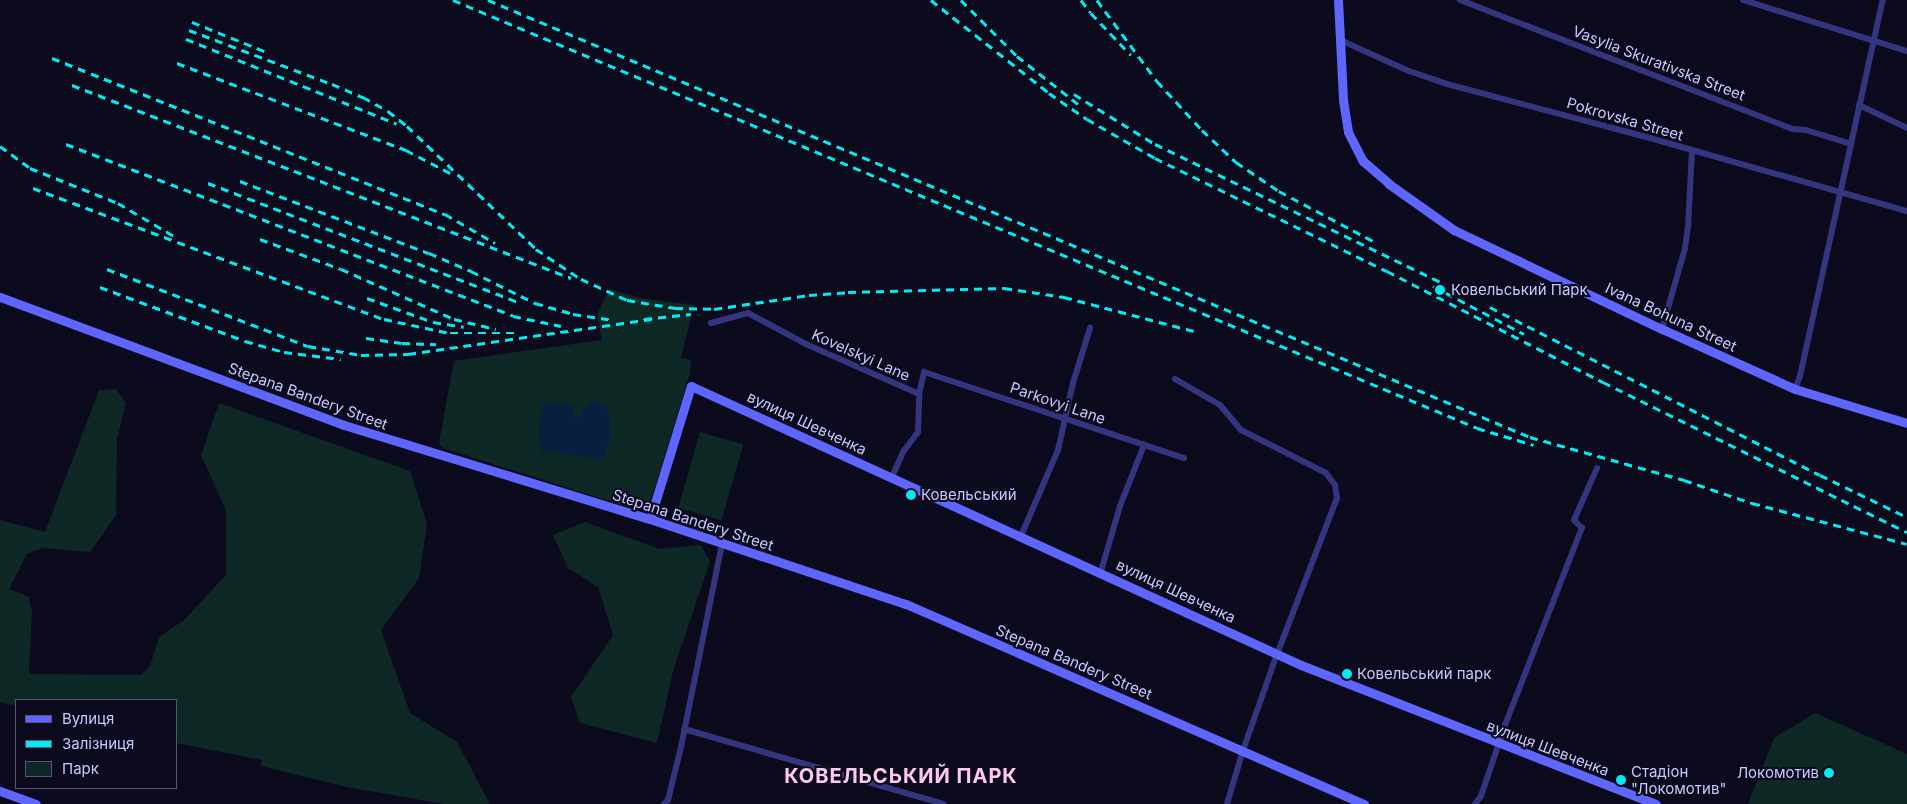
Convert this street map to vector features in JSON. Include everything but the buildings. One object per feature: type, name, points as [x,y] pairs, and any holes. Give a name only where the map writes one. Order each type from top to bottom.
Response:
[{"type":"street","points":[[1338,0],[1340,40]]},
{"type":"street","name":"Vasylia Skurativska Street","points":[[1460,0],[1793,129],[1806,130],[1851,144]]},
{"type":"street","points":[[1744,0],[1907,51]]},
{"type":"street","points":[[1795,389],[1800,376],[1883,0]]},
{"type":"street","name":"Ivana Bohuna Street","points":[[1340,40],[1348,132],[1363,161],[1389,184],[1454,230],[1662,329],[1795,389],[1907,423]]},
{"type":"street","name":"Pokrovska Street","points":[[1340,40],[1409,71],[1448,84],[1650,138],[1907,211]]},
{"type":"street","points":[[1859,105],[1907,128]]},
{"type":"street","points":[[1662,329],[1685,248],[1692,151]]},
{"type":"street","name":"Stepana Bandery Street","points":[[0,297],[344,425],[650,519],[906,604],[1364,804]]},
{"type":"street","name":"Kovelskyi Lane","points":[[710,323],[748,313],[808,345],[920,394],[918,432],[903,452],[892,477]]},
{"type":"street","points":[[1021,536],[1058,450],[1073,383],[1090,328]]},
{"type":"street","name":"Parkovyi Lane","points":[[920,394],[924,372],[1184,458]]},
{"type":"street","points":[[1174,379],[1220,404],[1241,430],[1326,473],[1335,485],[1337,498],[1277,654],[1243,750],[1228,802],[1235,804]]},
{"type":"street","name":"вулиця Шевченка","points":[[650,519],[691,386],[1270,649],[1277,654],[1500,744],[1656,804]]},
{"type":"street","points":[[1101,572],[1120,506],[1144,446]]},
{"type":"street","points":[[1476,804],[1481,796],[1582,528],[1574,520],[1597,468]]},
{"type":"street","points":[[664,804],[668,800],[684,730],[722,544]]},
{"type":"street","points":[[684,730],[921,802],[943,804]]},
{"type":"street","points":[[0,791],[36,804]]},
{"type":"green space","points":[[609,289],[640,298],[694,305],[681,358],[691,360],[690,373],[656,484],[650,501],[645,508],[637,510],[443,448],[439,443],[454,361],[602,340],[597,315]]},
{"type":"green space","points":[[116,389],[126,403],[117,439],[116,515],[90,552],[42,548],[27,554],[9,589],[29,597],[32,613],[29,674],[141,675],[150,666],[159,637],[184,620],[226,575],[226,510],[201,455],[219,403],[410,471],[427,524],[419,578],[381,630],[410,713],[457,742],[490,804],[444,804],[347,787],[261,766],[262,760],[178,743],[178,699],[15,699],[15,706],[0,702],[0,520],[45,532],[99,390]]},
{"type":"green space","points":[[700,432],[743,444],[721,520],[678,508]]},
{"type":"green space","points":[[585,522],[660,549],[701,545],[710,562],[673,671],[657,743],[580,723],[571,697],[613,635],[598,587],[568,568],[553,535]]},
{"type":"green space","name":"Локомотив","points":[[1815,713],[1907,754],[1907,804],[1748,804],[1774,738]]},
{"type":"water","points":[[594,401],[606,406],[610,422],[611,435],[603,459],[541,451],[538,429],[543,403],[572,406],[574,417],[582,416],[582,409]]},
{"type":"railway","points":[[453,0],[1477,428],[1534,445]]},
{"type":"railway","points":[[488,0],[1530,437],[1684,480],[1752,503],[1907,544]]},
{"type":"railway","points":[[931,0],[1049,93],[1087,119],[1155,158],[1387,271],[1603,382],[1907,532]]},
{"type":"railway","points":[[961,0],[1017,56],[1078,104]]},
{"type":"railway","points":[[1081,0],[1131,55]]},
{"type":"railway","points":[[1097,0],[1157,81],[1202,130],[1236,162],[1279,191],[1375,242]]},
{"type":"railway","points":[[192,22],[264,51]]},
{"type":"railway","points":[[189,30],[332,84],[363,97],[388,111],[407,126],[536,249],[581,279],[627,300],[675,308],[714,309],[809,295],[848,292],[1004,288],[1064,297],[1194,331]]},
{"type":"railway","points":[[186,39],[397,124]]},
{"type":"railway","points":[[52,58],[445,214],[495,243]]},
{"type":"railway","points":[[177,63],[406,150],[450,173]]},
{"type":"railway","points":[[72,85],[571,278]]},
{"type":"railway","points":[[1074,94],[1155,144],[1445,284]]},
{"type":"railway","points":[[66,144],[513,316],[561,326]]},
{"type":"railway","points":[[0,146],[30,168],[118,203],[174,236]]},
{"type":"railway","points":[[240,181],[429,253],[471,271],[535,303],[573,314],[614,320]]},
{"type":"railway","points":[[208,183],[521,303]]},
{"type":"railway","points":[[33,188],[384,319],[450,333],[514,333]]},
{"type":"railway","points":[[260,239],[341,269],[454,319],[496,329]]},
{"type":"railway","points":[[107,269],[308,346],[361,355],[408,354],[651,319]]},
{"type":"railway","points":[[1433,286],[1524,334]]},
{"type":"railway","points":[[100,287],[245,341],[284,352],[341,359]]},
{"type":"railway","points":[[367,298],[433,322],[464,327]]},
{"type":"railway","points":[[1490,307],[1820,475],[1907,517]]},
{"type":"railway","points":[[644,319],[691,314]]},
{"type":"railway","points":[[366,338],[402,343],[436,344]]},
{"type":"place","name":"Ковельський Парк","points":[[1440,290]]},
{"type":"place","name":"Ковельський","points":[[911,495]]},
{"type":"place","name":"Ковельський парк","points":[[1347,674]]},
{"type":"place","name":"Локомотив","points":[[1829,773]]},
{"type":"place","name":"Стадіон \"Локомотив\"","points":[[1621,780]]},
{"type":"district","name":"КОВЕЛЬСЬКИЙ ПАРК","points":[[901,776]]}]
